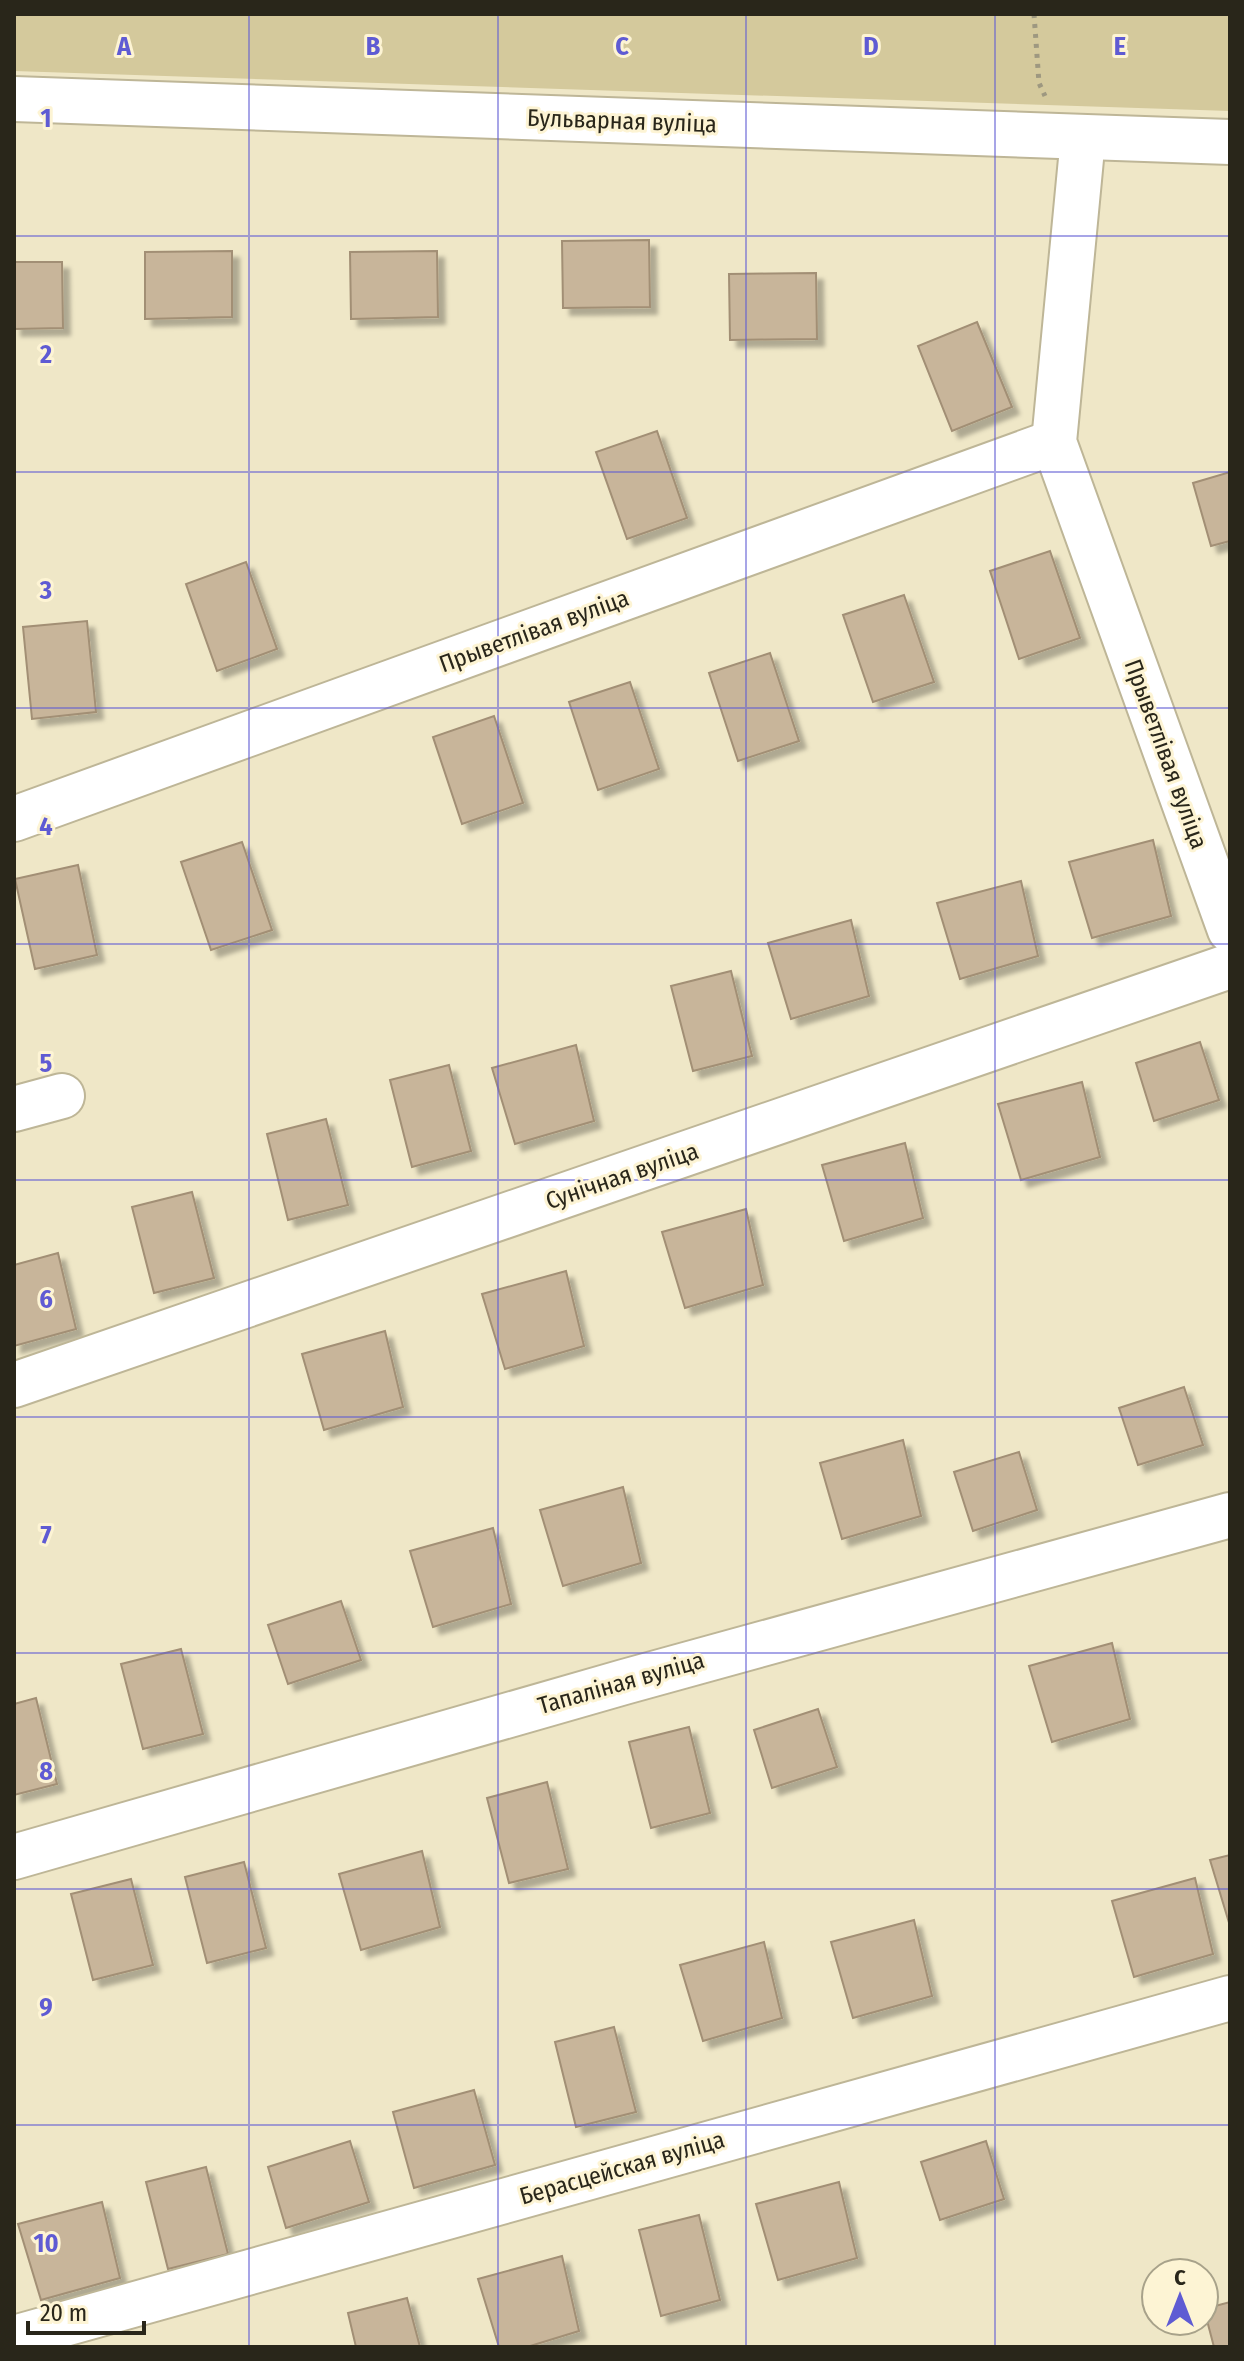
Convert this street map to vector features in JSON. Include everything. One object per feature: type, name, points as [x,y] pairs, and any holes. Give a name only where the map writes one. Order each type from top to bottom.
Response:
[{"type":"street","name":"Бульварная вуліца","points":[[14,99],[1230,142]]},
{"type":"street","name":"Прыветлівая вуліца","points":[[1073,137],[1054,442],[1230,930]]},
{"type":"street","name":"Прыветлівая вуліца","points":[[14,819],[1054,442]]},
{"type":"street","name":"Сунічная вуліца","points":[[14,1385],[1230,966]]},
{"type":"street","points":[[14,1109],[62,1096]]},
{"type":"street","name":"Тапаліная вуліца","points":[[14,1857],[624,1682],[1230,1515]]},
{"type":"street","name":"Берасцейская вуліца","points":[[14,2338],[1230,1998]]},
{"type":"path","points":[[1034,14],[1039,83],[1073,137]]},
{"type":"shaded area","points":[[14,14],[1230,14],[1230,111],[14,71]]},
{"type":"building","points":[[649,240],[650,307],[563,308],[562,241]]},
{"type":"building","points":[[232,251],[232,317],[145,319],[145,252]]},
{"type":"building","points":[[437,251],[438,317],[351,319],[350,252]]},
{"type":"building","points":[[14,262],[62,262],[63,328],[14,329]]},
{"type":"building","points":[[816,273],[817,339],[730,340],[729,274]]},
{"type":"building","points":[[977,322],[1012,407],[952,431],[918,346]]},
{"type":"building","points":[[657,431],[687,518],[627,539],[596,452]]},
{"type":"building","points":[[1230,472],[1230,541],[1211,546],[1193,483]]},
{"type":"building","points":[[1050,551],[1080,638],[1019,659],[990,571]]},
{"type":"building","points":[[246,562],[277,649],[217,671],[186,584]]},
{"type":"building","points":[[904,595],[934,682],[873,702],[843,615]]},
{"type":"building","points":[[87,621],[96,712],[32,719],[23,627]]},
{"type":"building","points":[[770,653],[799,741],[738,761],[709,673]]},
{"type":"building","points":[[630,682],[659,769],[598,790],[569,702]]},
{"type":"building","points":[[494,716],[523,803],[462,824],[433,737]]},
{"type":"building","points":[[1153,840],[1171,916],[1092,938],[1069,862]]},
{"type":"building","points":[[242,842],[272,930],[211,950],[181,862]]},
{"type":"building","points":[[78,865],[97,955],[35,969],[15,879]]},
{"type":"building","points":[[1021,881],[1038,956],[960,979],[937,903]]},
{"type":"building","points":[[851,920],[869,996],[791,1019],[768,943]]},
{"type":"building","points":[[731,971],[752,1056],[693,1071],[671,986]]},
{"type":"building","points":[[1200,1042],[1219,1100],[1154,1121],[1136,1063]]},
{"type":"building","points":[[576,1045],[594,1121],[515,1144],[492,1068]]},
{"type":"building","points":[[449,1065],[471,1151],[412,1167],[390,1080]]},
{"type":"building","points":[[1082,1082],[1100,1157],[1021,1180],[998,1104]]},
{"type":"building","points":[[326,1119],[348,1205],[288,1220],[267,1134]]},
{"type":"building","points":[[905,1143],[923,1218],[844,1241],[822,1165]]},
{"type":"building","points":[[192,1192],[214,1278],[154,1293],[132,1207]]},
{"type":"building","points":[[746,1209],[763,1285],[685,1308],[662,1232]]},
{"type":"building","points":[[58,1253],[76,1329],[14,1346],[14,1265]]},
{"type":"building","points":[[566,1271],[584,1346],[505,1369],[482,1294]]},
{"type":"building","points":[[385,1331],[403,1407],[324,1430],[302,1354]]},
{"type":"building","points":[[1184,1387],[1203,1445],[1138,1465],[1119,1408]]},
{"type":"building","points":[[903,1440],[921,1516],[842,1539],[820,1463]]},
{"type":"building","points":[[1019,1452],[1037,1510],[973,1531],[954,1472]]},
{"type":"building","points":[[623,1487],[641,1563],[563,1586],[540,1510]]},
{"type":"building","points":[[493,1528],[511,1604],[433,1627],[410,1551]]},
{"type":"building","points":[[341,1601],[361,1660],[288,1684],[268,1625]]},
{"type":"building","points":[[1112,1643],[1130,1719],[1052,1742],[1029,1666]]},
{"type":"building","points":[[181,1649],[203,1734],[143,1749],[121,1664]]},
{"type":"building","points":[[36,1698],[57,1784],[14,1795],[14,1704]]},
{"type":"building","points":[[818,1709],[837,1767],[772,1788],[754,1730]]},
{"type":"building","points":[[689,1727],[710,1813],[651,1828],[629,1742]]},
{"type":"building","points":[[547,1782],[568,1869],[509,1883],[487,1798]]},
{"type":"building","points":[[422,1851],[440,1927],[361,1950],[339,1874]]},
{"type":"building","points":[[1230,1855],[1230,1926],[1210,1860]]},
{"type":"building","points":[[244,1862],[266,1948],[207,1963],[185,1877]]},
{"type":"building","points":[[1195,1878],[1213,1954],[1134,1977],[1112,1901]]},
{"type":"building","points":[[131,1879],[153,1965],[93,1980],[71,1894]]},
{"type":"building","points":[[914,1920],[932,1996],[853,2018],[831,1942]]},
{"type":"building","points":[[764,1942],[782,2018],[703,2041],[680,1965]]},
{"type":"building","points":[[614,2027],[636,2112],[576,2127],[555,2042]]},
{"type":"building","points":[[474,2090],[495,2165],[414,2188],[393,2112]]},
{"type":"building","points":[[350,2141],[369,2202],[286,2228],[268,2167]]},
{"type":"building","points":[[986,2141],[1004,2199],[940,2220],[921,2162]]},
{"type":"building","points":[[206,2167],[228,2254],[168,2269],[146,2182]]},
{"type":"building","points":[[839,2182],[857,2258],[778,2280],[756,2204]]},
{"type":"building","points":[[102,2202],[120,2278],[41,2300],[18,2224]]},
{"type":"building","points":[[699,2215],[720,2300],[661,2316],[639,2230]]},
{"type":"building","points":[[562,2256],[579,2331],[527,2347],[499,2347],[478,2279]]},
{"type":"building","points":[[407,2298],[420,2347],[356,2347],[348,2313]]},
{"type":"building","points":[[1230,2302],[1230,2347],[1214,2347],[1211,2337],[1220,2337],[1220,2305]]}]
